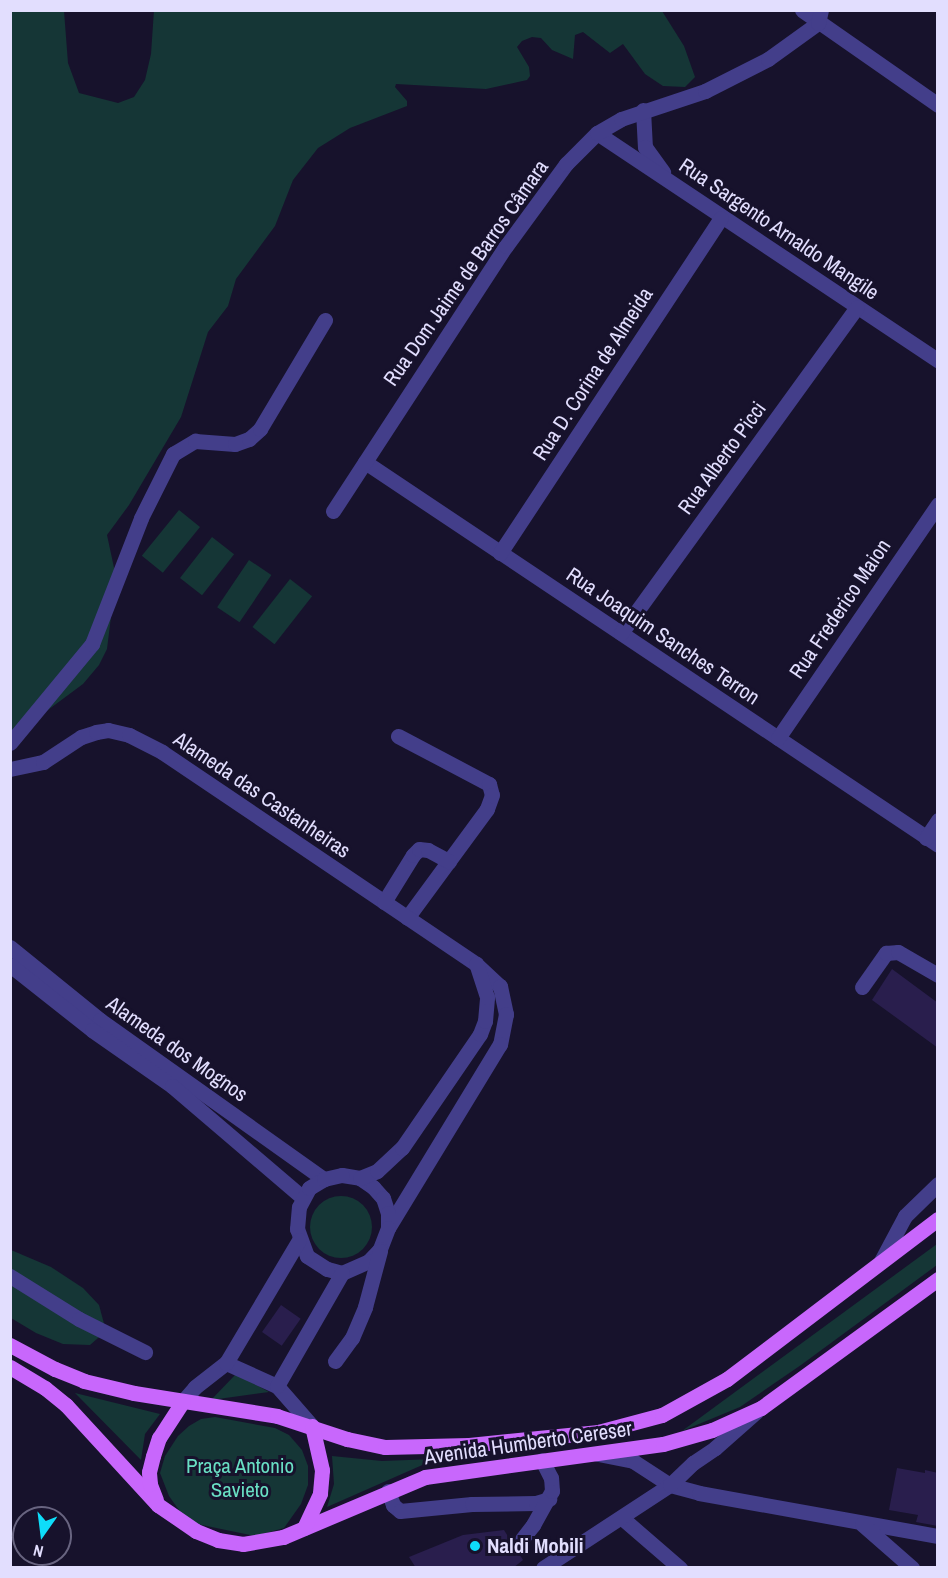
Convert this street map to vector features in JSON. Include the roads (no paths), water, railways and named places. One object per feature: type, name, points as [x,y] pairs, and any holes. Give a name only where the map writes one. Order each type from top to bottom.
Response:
[{"type":"main road","name":"Avenida Humberto Cereser","points":[[10,1345],[55,1369],[84,1381],[183,1401],[277,1416],[364,1443],[386,1447],[423,1448],[598,1432],[632,1425],[662,1415],[727,1379],[938,1218]]},
{"type":"main road","name":"Avenida Humberto Cereser","points":[[10,1366],[45,1388],[66,1405],[158,1504],[196,1531],[218,1540],[243,1544],[264,1542],[304,1528],[425,1477],[663,1444],[712,1430],[761,1408],[938,1279]]},
{"type":"main road","points":[[158,1504],[150,1484],[151,1464],[159,1438],[183,1401]]},
{"type":"main road","points":[[304,1528],[320,1493],[322,1470],[312,1426]]},
{"type":"street","points":[[802,10],[819,17],[938,105]]},
{"type":"street","name":"Rua Dom Jaime de Barros Câmara","points":[[333,511],[506,246],[566,164],[597,133],[621,118],[705,91],[768,58],[819,17]]},
{"type":"street","points":[[643,110],[645,147],[670,181]]},
{"type":"street","name":"Rua Sargento Arnaldo Mangile","points":[[597,133],[721,218],[938,360]]},
{"type":"street","name":"Rua D. Corina de Almeida","points":[[500,553],[721,218]]},
{"type":"street","name":"Rua Alberto Picci","points":[[621,633],[857,307]]},
{"type":"street","points":[[10,743],[92,645],[141,518],[173,454],[195,441],[235,444],[249,439],[260,429],[325,320]]},
{"type":"street","name":"Rua Joaquim Sanches Terron","points":[[365,462],[932,842]]},
{"type":"street","name":"Rua Frederico Maion","points":[[778,738],[938,504]]},
{"type":"street","name":"Alameda das Castanheiras","points":[[11,769],[43,762],[81,737],[96,732],[108,730],[129,735],[162,752],[476,964],[500,986],[506,1014],[500,1044],[388,1228]]},
{"type":"street","points":[[398,736],[489,784],[492,795],[487,809],[407,918]]},
{"type":"street","points":[[932,842],[938,820]]},
{"type":"street","points":[[384,902],[419,849],[428,850],[449,861]]},
{"type":"street","name":"Alameda dos Mognos","points":[[10,947],[100,1020],[324,1179]]},
{"type":"street","points":[[862,987],[886,953],[898,952],[938,975]]},
{"type":"street","points":[[360,1178],[377,1172],[402,1148],[480,1034],[485,1021],[487,997],[476,964]]},
{"type":"street","name":"Alameda dos Mognos","points":[[10,965],[92,1030],[172,1086],[303,1198]]},
{"type":"street","points":[[335,1361],[352,1338],[365,1307],[380,1249],[388,1228],[388,1213],[383,1198],[373,1186],[360,1178],[342,1175],[324,1179],[309,1188],[303,1198],[297,1218],[299,1240],[307,1256],[327,1269],[342,1273]]},
{"type":"street","points":[[881,1261],[905,1216],[938,1184]]},
{"type":"street","points":[[183,1401],[195,1387],[226,1363],[299,1240]]},
{"type":"street","points":[[277,1386],[342,1273],[369,1261],[380,1249]]},
{"type":"street","points":[[10,1275],[79,1319],[146,1352]]},
{"type":"street","points":[[226,1363],[277,1386],[312,1426]]},
{"type":"street","points":[[543,1568],[670,1485],[693,1463],[715,1448],[761,1408]]},
{"type":"street","points":[[595,1454],[633,1461],[670,1485],[762,1506],[938,1536]]},
{"type":"street","points":[[522,1539],[549,1499],[551,1478],[542,1460]]},
{"type":"street","points":[[388,1491],[393,1505],[400,1511],[549,1499]]},
{"type":"street","points":[[622,1518],[680,1568]]},
{"type":"street","points":[[862,1523],[912,1568]]},
{"type":"place","name":"Naldi Mobili","points":[[475,1546]]},
{"type":"park label","name":"Praça Antonio Savieto","points":[[240,1478]]}]
